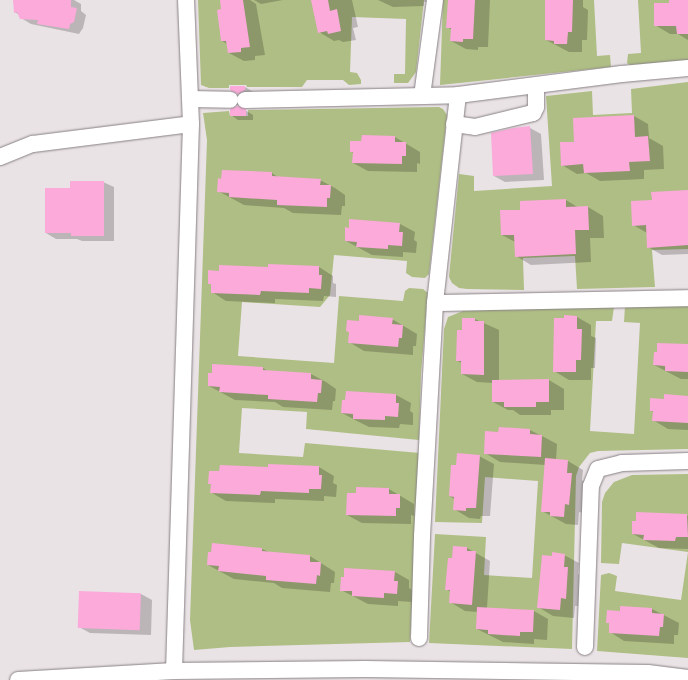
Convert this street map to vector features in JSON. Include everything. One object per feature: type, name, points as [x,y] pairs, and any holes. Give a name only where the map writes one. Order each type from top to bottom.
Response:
[{"type":"street","points":[[174,671],[191,124],[186,0]]},
{"type":"street","points":[[422,96],[434,0]]},
{"type":"street","points":[[191,99],[238,100],[458,95],[622,74],[688,68]]},
{"type":"street","points":[[454,124],[475,127],[533,113],[536,107],[536,86]]},
{"type":"street","points":[[419,638],[422,536],[435,303],[458,95]]},
{"type":"street","points":[[0,157],[33,144],[191,124]]},
{"type":"street","points":[[435,303],[688,298]]},
{"type":"street","points":[[585,647],[590,486],[598,469],[622,462],[688,461]]},
{"type":"street","points":[[18,680],[174,671],[365,669],[688,678]]},
{"type":"green space","points":[[198,0],[424,0],[416,72],[408,83],[394,83],[394,74],[405,74],[406,19],[352,17],[350,72],[357,73],[361,80],[361,84],[349,85],[343,80],[307,80],[302,87],[247,87],[246,85],[229,85],[229,88],[209,88],[201,85]]},
{"type":"green space","points":[[443,0],[594,0],[597,56],[610,55],[611,67],[440,85]]},
{"type":"green space","points":[[638,0],[688,0],[688,60],[630,65],[627,63],[628,54],[641,53]]},
{"type":"green space","points":[[688,82],[688,249],[652,250],[655,287],[577,289],[575,256],[523,258],[524,290],[467,289],[459,288],[452,283],[449,277],[459,174],[474,176],[474,191],[552,186],[546,96],[592,91],[593,115],[632,113],[631,89]]},
{"type":"green space","points":[[439,107],[443,109],[447,115],[429,274],[425,278],[412,277],[406,273],[407,261],[334,255],[330,295],[320,307],[242,302],[238,356],[334,363],[339,296],[403,301],[405,291],[409,288],[423,289],[428,293],[421,373],[419,440],[306,429],[307,412],[242,408],[239,453],[303,457],[305,443],[420,453],[410,642],[230,647],[194,650],[190,620],[207,140],[203,113],[229,111],[230,116],[248,116],[248,110]]},
{"type":"green space","points":[[688,305],[688,449],[598,451],[590,453],[579,467],[576,476],[572,649],[429,643],[435,534],[486,537],[484,575],[532,578],[538,481],[485,477],[482,523],[435,522],[444,329],[448,317],[463,311],[590,306],[614,307],[612,321],[596,321],[590,431],[634,434],[640,323],[624,322],[625,306]]},
{"type":"green space","points":[[688,474],[688,552],[622,543],[619,564],[601,563],[602,502],[605,493],[614,482],[632,475]]},
{"type":"green space","points":[[688,552],[688,658],[597,651],[601,575],[609,573],[617,576],[615,591],[681,600]]},
{"type":"building","points":[[13,0],[71,0],[71,7],[77,8],[74,22],[70,24],[69,29],[37,24],[38,20],[20,19],[17,12],[14,13]]},
{"type":"building","points":[[220,0],[243,0],[250,47],[241,48],[241,52],[228,53],[226,41],[221,41],[217,10],[221,9]]},
{"type":"building","points":[[311,0],[328,0],[330,11],[337,9],[341,31],[328,34],[327,31],[318,33]]},
{"type":"building","points":[[448,0],[475,0],[473,39],[463,39],[463,42],[450,41],[451,28],[446,28]]},
{"type":"building","points":[[545,0],[573,0],[572,32],[568,32],[567,44],[554,44],[554,41],[545,40]]},
{"type":"building","points":[[669,0],[688,0],[688,34],[677,34],[676,26],[654,26],[654,3],[669,3]]},
{"type":"building","points":[[230,86],[245,86],[245,90],[238,94],[230,90]]},
{"type":"building","points":[[238,106],[246,109],[246,116],[230,116],[230,109]]},
{"type":"building","points":[[634,115],[635,137],[648,136],[650,161],[629,162],[630,171],[584,173],[583,164],[561,166],[560,142],[574,142],[573,118]]},
{"type":"building","points":[[530,126],[533,174],[493,176],[491,133]]},
{"type":"building","points":[[362,135],[395,136],[395,142],[406,142],[406,156],[402,156],[402,164],[352,163],[353,152],[350,152],[350,141],[361,141]]},
{"type":"building","points":[[222,170],[272,172],[272,176],[321,179],[320,185],[331,185],[330,198],[327,198],[327,207],[277,205],[277,200],[229,197],[229,193],[217,192],[218,178],[221,179]]},
{"type":"building","points":[[70,181],[104,181],[104,236],[71,236],[71,233],[45,233],[45,188],[70,188]]},
{"type":"building","points":[[688,190],[688,245],[647,248],[646,225],[632,226],[631,201],[652,200],[651,192]]},
{"type":"building","points":[[566,199],[566,207],[588,206],[589,230],[575,230],[576,254],[515,257],[514,235],[501,235],[500,210],[520,210],[520,201]]},
{"type":"building","points":[[349,219],[400,223],[399,232],[403,232],[402,246],[388,245],[388,249],[356,247],[357,242],[345,241],[345,227],[349,228]]},
{"type":"building","points":[[268,264],[319,266],[319,275],[322,275],[321,289],[309,288],[309,293],[261,291],[260,295],[211,293],[211,284],[208,284],[208,270],[219,271],[219,265],[268,267]]},
{"type":"building","points":[[359,315],[393,318],[392,324],[403,325],[402,338],[399,338],[398,347],[348,343],[349,332],[346,331],[347,320],[359,321]]},
{"type":"building","points":[[564,315],[577,316],[577,329],[582,329],[581,360],[576,360],[576,372],[553,372],[554,318],[564,318]]},
{"type":"building","points":[[462,318],[475,318],[475,321],[484,321],[484,375],[461,374],[461,361],[456,361],[457,330],[462,330]]},
{"type":"building","points":[[657,343],[688,344],[688,372],[665,371],[665,366],[653,365],[654,352],[657,352]]},
{"type":"building","points":[[212,364],[263,367],[263,370],[311,373],[311,379],[322,380],[321,393],[318,393],[317,402],[268,399],[268,395],[219,392],[220,387],[208,386],[208,373],[212,373]]},
{"type":"building","points":[[549,379],[549,402],[536,402],[536,407],[504,407],[504,402],[492,402],[492,380]]},
{"type":"building","points":[[346,391],[396,394],[396,403],[399,403],[398,417],[385,416],[385,420],[353,419],[353,414],[341,413],[342,400],[345,400]]},
{"type":"building","points":[[664,394],[688,396],[688,423],[652,421],[653,411],[650,411],[650,398],[664,399]]},
{"type":"building","points":[[499,427],[530,429],[530,434],[542,435],[541,457],[484,454],[485,431],[498,432]]},
{"type":"building","points":[[457,453],[480,455],[476,508],[466,508],[466,511],[453,510],[454,497],[449,496],[451,465],[456,465]]},
{"type":"building","points":[[545,458],[568,460],[567,473],[572,473],[569,505],[565,504],[564,517],[550,516],[550,512],[541,512]]},
{"type":"building","points":[[268,464],[319,466],[319,475],[322,475],[321,489],[309,489],[309,493],[261,491],[260,495],[210,493],[211,484],[208,484],[209,471],[219,471],[220,465],[268,467]]},
{"type":"building","points":[[356,487],[389,488],[389,494],[400,494],[400,508],[396,508],[396,516],[346,515],[347,493],[356,493]]},
{"type":"building","points":[[636,512],[687,514],[688,537],[676,537],[675,541],[643,540],[644,535],[632,534],[632,521],[636,521]]},
{"type":"building","points":[[212,543],[262,548],[262,551],[310,555],[310,562],[321,562],[320,576],[317,575],[316,584],[266,580],[266,576],[218,571],[219,566],[207,565],[208,552],[211,552]]},
{"type":"building","points":[[453,546],[467,547],[467,551],[476,551],[472,605],[449,603],[450,590],[445,590],[448,558],[452,558]]},
{"type":"building","points":[[552,552],[565,554],[564,567],[568,567],[566,599],[561,598],[560,610],[537,608],[542,555],[552,556]]},
{"type":"building","points":[[344,568],[395,571],[394,581],[398,581],[397,594],[384,593],[384,598],[352,596],[352,591],[340,591],[341,577],[344,577]]},
{"type":"building","points":[[79,591],[141,593],[140,630],[78,628]]},
{"type":"building","points":[[620,606],[652,608],[652,613],[664,614],[663,627],[660,627],[659,636],[609,633],[609,623],[606,623],[607,610],[620,611]]},
{"type":"building","points":[[477,607],[534,610],[533,632],[520,632],[520,636],[488,634],[488,630],[476,629]]}]
